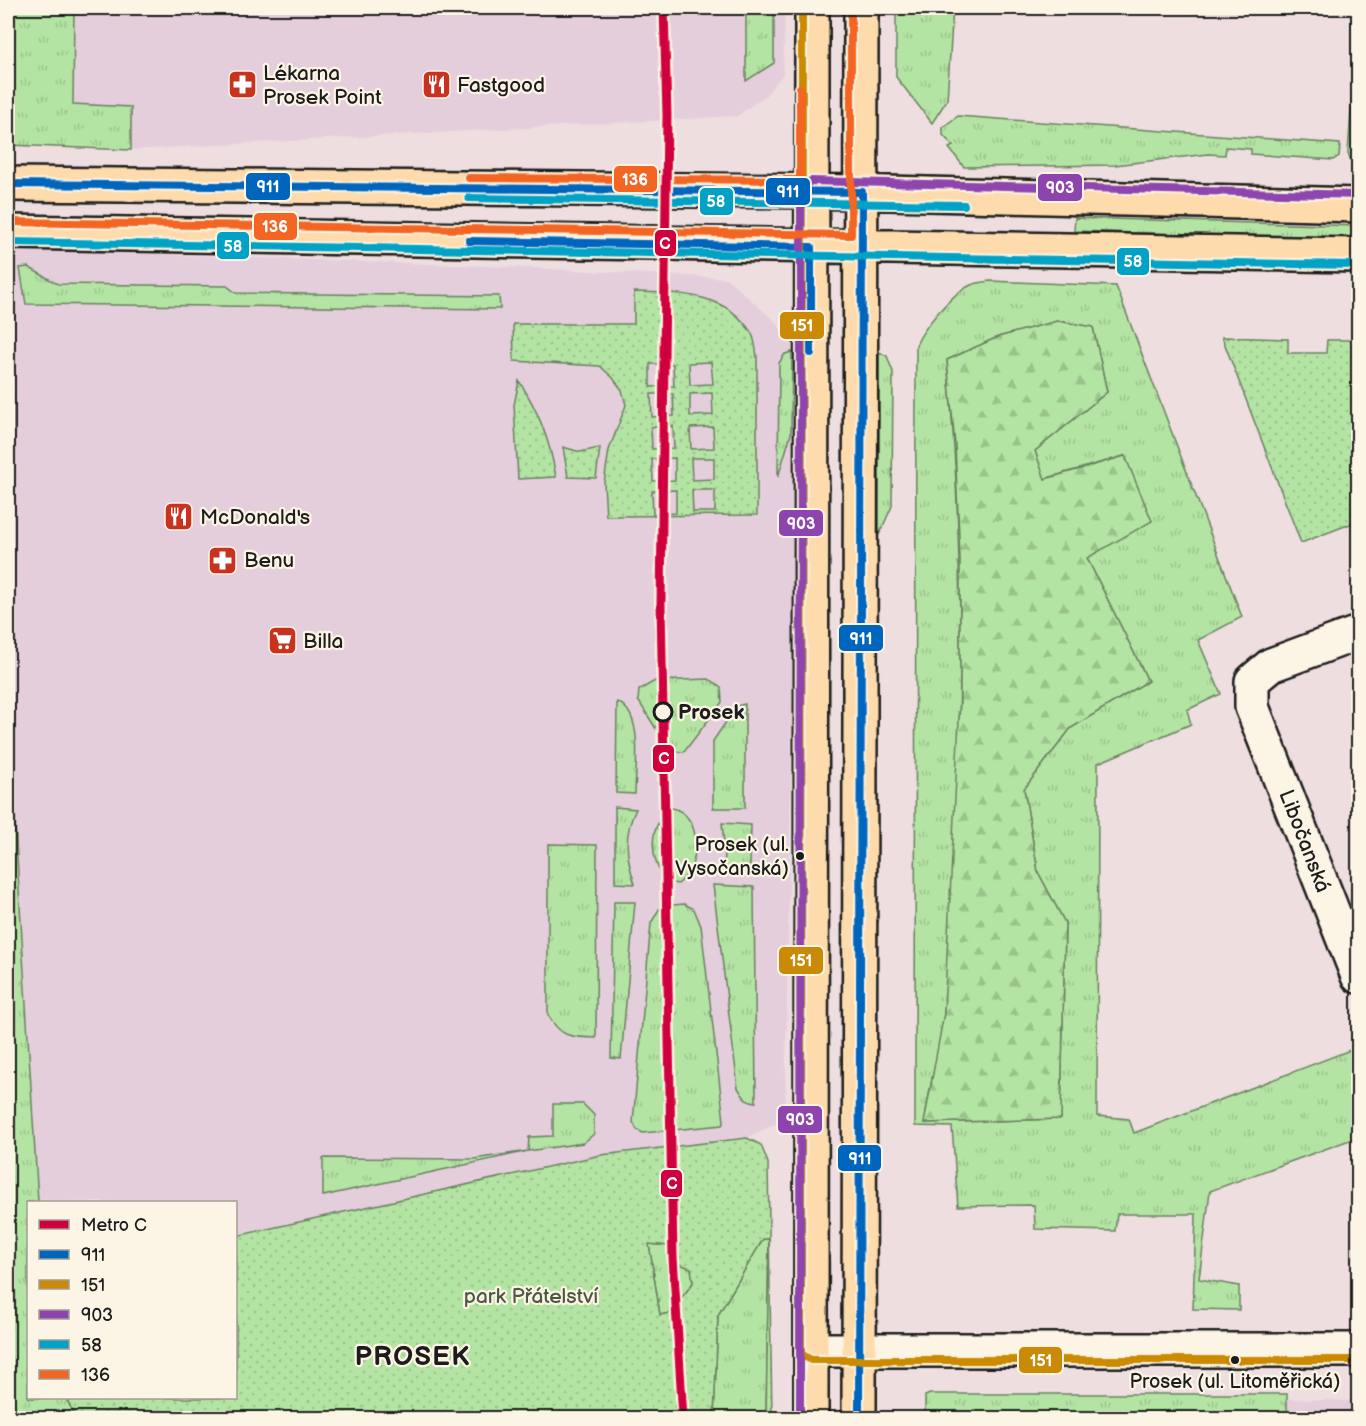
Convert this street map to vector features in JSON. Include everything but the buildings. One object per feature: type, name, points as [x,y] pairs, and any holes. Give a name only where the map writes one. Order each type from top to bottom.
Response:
[{"type":"main road","points":[[811,1419],[812,8]]},
{"type":"main road","points":[[859,1419],[861,8]]},
{"type":"main road","points":[[8,184],[811,191],[1359,205]]},
{"type":"main road","points":[[8,232],[1359,255]]},
{"type":"street","name":"Libočanská","points":[[1359,633],[1271,665],[1252,681],[1252,707],[1359,976]]},
{"type":"street","points":[[811,1350],[1359,1350]]},
{"type":"shaded area","points":[[74,8],[785,8],[783,74],[766,95],[737,116],[131,150],[131,107],[72,104]]},
{"type":"shaded area","points":[[8,249],[512,267],[726,278],[774,320],[798,353],[785,1119],[747,1138],[601,1155],[237,1236],[237,1201],[38,1201],[8,708],[8,468],[13,461],[12,301],[8,280]]},
{"type":"shaded area","points":[[1287,1399],[1358,1401],[1358,1418],[1286,1418]]},
{"type":"green space","points":[[8,8],[74,8],[73,104],[131,107],[131,150],[8,145]]},
{"type":"green space","points":[[746,8],[774,8],[774,63],[746,81]]},
{"type":"green space","points":[[896,8],[953,8],[947,100],[932,123],[896,77]]},
{"type":"green space","points":[[1358,61],[1358,164],[1351,161],[1348,153],[1352,97]]},
{"type":"green space","points":[[958,116],[1340,145],[1339,156],[1333,160],[1251,154],[1251,149],[1226,147],[1225,155],[1208,154],[1115,165],[964,167],[949,148],[953,146],[943,135],[943,127]]},
{"type":"green space","points":[[1075,218],[1358,226],[1358,240],[1074,231]]},
{"type":"green space","points":[[28,267],[58,284],[227,286],[236,293],[499,296],[500,309],[26,304],[20,268]]},
{"type":"green space","points":[[8,280],[12,301],[13,461],[8,468]]},
{"type":"green space","points":[[990,281],[1116,286],[1242,617],[1198,640],[1221,694],[1187,710],[1191,724],[1098,763],[1097,1116],[1129,1119],[1134,1133],[1358,1047],[1358,1137],[1210,1191],[1199,1279],[1239,1286],[1239,1310],[1193,1309],[1196,1214],[1117,1214],[1115,1231],[1035,1229],[1034,1205],[958,1206],[952,1127],[915,1126],[916,345],[932,320],[956,295],[971,285]],"holes":[[[1057,321],[1093,327],[1107,392],[1035,451],[1044,479],[1124,456],[1087,558],[1148,681],[1071,728],[1024,789],[1038,872],[1065,923],[1061,1119],[925,1123],[944,1012],[958,767],[960,686],[958,522],[947,360],[998,337]]]},
{"type":"green space","points":[[634,292],[683,294],[715,302],[729,309],[752,334],[757,357],[757,515],[606,516],[604,483],[609,450],[626,405],[622,390],[600,366],[514,361],[513,324],[634,324]],"holes":[[[711,362],[713,384],[690,385],[689,363]],[[650,364],[673,364],[674,386],[650,387]],[[712,393],[713,415],[690,416],[690,394]],[[651,394],[673,394],[674,416],[652,417]],[[673,426],[674,448],[652,449],[651,427]],[[713,427],[714,448],[691,449],[690,428]],[[675,458],[675,480],[653,481],[652,459]],[[691,458],[714,458],[714,479],[692,480]],[[676,490],[676,513],[653,514],[652,491]],[[692,490],[715,490],[715,512],[693,512]]]},
{"type":"green space","points":[[1057,321],[1093,327],[1107,392],[1035,451],[1045,479],[1125,456],[1152,521],[1087,558],[1148,681],[1071,728],[1024,789],[1038,872],[1065,923],[1061,1119],[924,1123],[944,1013],[960,700],[960,559],[955,445],[947,360],[998,337]]},
{"type":"green space","points":[[1222,337],[1288,339],[1288,353],[1326,353],[1327,340],[1358,340],[1358,521],[1301,543]]},
{"type":"green space","points":[[792,352],[791,434],[778,477],[779,363],[785,354]]},
{"type":"green space","points":[[879,352],[887,356],[893,372],[892,506],[879,535]]},
{"type":"green space","points":[[519,381],[543,427],[556,477],[518,479],[514,405]]},
{"type":"green space","points":[[563,447],[580,452],[600,448],[596,478],[568,477]]},
{"type":"green space","points":[[709,679],[721,687],[722,702],[684,752],[670,751],[638,700],[639,690],[655,681]]},
{"type":"green space","points":[[617,702],[626,708],[635,729],[637,757],[635,794],[616,793]]},
{"type":"green space","points":[[745,704],[745,808],[713,808],[713,741],[737,706]]},
{"type":"green space","points":[[8,709],[38,1201],[27,1201],[27,1399],[66,1399],[76,1418],[8,1418]]},
{"type":"green space","points":[[615,807],[636,809],[629,828],[627,846],[635,884],[615,883]]},
{"type":"green space","points":[[672,808],[682,813],[690,821],[696,843],[691,866],[686,876],[678,884],[666,882],[657,863],[653,843],[658,824]]},
{"type":"green space","points":[[722,823],[751,825],[750,869],[723,869],[725,855]]},
{"type":"green space","points":[[548,844],[597,845],[596,1038],[568,1035],[557,1028],[548,1015]]},
{"type":"green space","points":[[713,885],[754,887],[756,1102],[746,1100],[738,1088]]},
{"type":"green space","points":[[614,902],[635,902],[621,1059],[611,1058]]},
{"type":"green space","points":[[684,904],[694,909],[701,926],[724,1121],[722,1125],[643,1133],[637,1130],[633,1122],[651,923],[661,906]]},
{"type":"green space","points":[[553,1104],[583,1104],[594,1115],[594,1134],[583,1143],[528,1151],[529,1137],[553,1136]]},
{"type":"green space","name":"park Přátelství","points":[[747,1138],[761,1145],[768,1163],[772,1418],[766,1418],[769,1239],[763,1239],[718,1315],[714,1418],[76,1418],[66,1399],[237,1399],[237,1236],[601,1155]],"holes":[[[649,1244],[670,1246],[676,1263],[691,1268],[693,1283],[670,1313],[660,1315]]]},
{"type":"green space","points":[[528,1151],[323,1196],[323,1158],[474,1159]]},
{"type":"green space","points":[[763,1239],[769,1239],[766,1418],[714,1418],[718,1315]]},
{"type":"green space","points":[[649,1244],[670,1246],[676,1263],[691,1268],[693,1283],[670,1313],[660,1315]]},
{"type":"green space","points":[[930,1394],[1287,1394],[1287,1418],[925,1418],[925,1396]]},
{"type":"metro line","name":"C","points":[[664,8],[667,115],[661,604],[673,1257],[683,1418]]},
{"type":"transit line","name":"151","points":[[802,8],[801,1354],[811,1360],[1358,1360]]},
{"type":"transit line","name":"136","points":[[8,222],[851,235],[851,8]]},
{"type":"transit line","name":"136","points":[[469,178],[800,180],[800,88]]},
{"type":"transit line","name":"903","points":[[800,1418],[801,187],[811,181],[1358,195]]},
{"type":"transit line","name":"911","points":[[8,184],[862,192],[859,1418]]},
{"type":"transit line","name":"58","points":[[469,198],[964,205]]},
{"type":"transit line","name":"911","points":[[469,241],[811,247],[811,353]]},
{"type":"transit line","name":"58","points":[[8,242],[1358,265]]},
{"type":"place","name":"Lékarna Prosek Point","points":[[242,85]]},
{"type":"place","name":"Fastgood","points":[[436,85]]},
{"type":"place","name":"McDonald's","points":[[179,517]]},
{"type":"place","name":"Benu","points":[[223,560]]},
{"type":"place","name":"Billa","points":[[282,641]]},
{"type":"place","name":"Prosek","points":[[663,712]]},
{"type":"place","name":"Prosek (ul. Vysočanská)","points":[[800,856]]},
{"type":"place","name":"Prosek (ul. Litoměřická)","points":[[1235,1360]]},
{"type":"district","name":"PROSEK","points":[[413,1356]]}]
